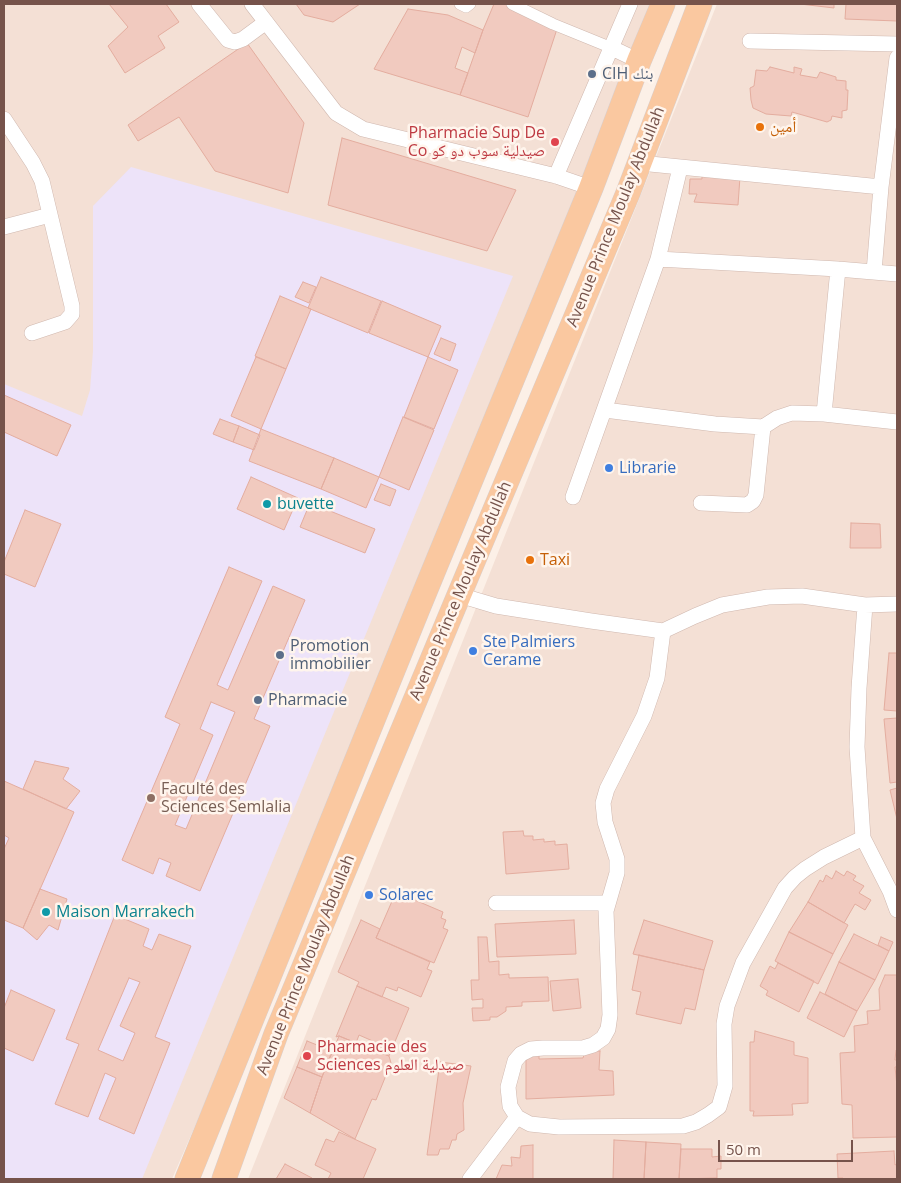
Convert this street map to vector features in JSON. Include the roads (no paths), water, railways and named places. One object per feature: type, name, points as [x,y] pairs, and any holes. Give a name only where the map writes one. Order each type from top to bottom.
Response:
[{"type":"main road","name":"Avenue Prince Moulay Abdullah","points":[[187,1179],[416,611],[591,188],[639,61],[663,4]]},
{"type":"main road","name":"Avenue Prince Moulay Abdullah","points":[[224,1179],[276,1034],[628,193],[700,4]]},
{"type":"street","points":[[199,4],[228,40],[235,42],[243,39],[266,22]]},
{"type":"street","points":[[252,4],[336,113],[363,129],[556,176],[591,188]]},
{"type":"street","points":[[460,4],[466,7],[470,4]]},
{"type":"street","points":[[512,4],[639,61]]},
{"type":"street","points":[[556,176],[630,4]]},
{"type":"street","points":[[750,41],[897,44]]},
{"type":"street","points":[[874,272],[881,187],[894,112],[897,58]]},
{"type":"street","points":[[4,119],[34,163],[42,181],[72,306],[72,314],[66,322],[32,333]]},
{"type":"street","points":[[640,163],[881,187]]},
{"type":"street","points":[[573,497],[658,260],[680,168]]},
{"type":"street","points":[[4,227],[50,216]]},
{"type":"street","points":[[658,260],[838,269],[897,274]]},
{"type":"street","points":[[824,414],[838,269]]},
{"type":"street","points":[[605,410],[715,424],[763,427],[777,418],[792,413],[824,414],[897,422]]},
{"type":"street","points":[[701,503],[747,504],[753,502],[756,495],[763,427]]},
{"type":"street","points":[[459,595],[496,606],[664,631],[695,616],[722,606],[768,597],[802,596],[865,605],[897,604]]},
{"type":"street","points":[[865,605],[858,688],[857,747],[863,838],[890,891],[897,910]]},
{"type":"street","points":[[664,631],[654,688],[644,716],[607,789],[603,804],[605,822],[617,859],[617,873],[606,911],[610,1015],[608,1029],[602,1038],[592,1045],[583,1048],[543,1048],[521,1054],[515,1061],[508,1086],[510,1106],[517,1117],[530,1124],[559,1127],[683,1126],[696,1122],[718,1107],[725,1086],[724,1024],[727,1006],[743,962],[786,888],[795,877],[824,856],[863,838]]},
{"type":"street","points":[[496,903],[608,903]]},
{"type":"street","points":[[470,1179],[517,1117]]},
{"type":"place","name":"CIH بنك","points":[[592,74]]},
{"type":"place","name":"أمين","points":[[760,127]]},
{"type":"place","name":"Pharmacie Sup De Co صيدلية سوب دو كو","points":[[555,142]]},
{"type":"place","name":"Librarie","points":[[609,468]]},
{"type":"place","name":"buvette","points":[[267,504]]},
{"type":"place","name":"Taxi","points":[[530,560]]},
{"type":"place","name":"Ste Palmiers Cerame","points":[[473,651]]},
{"type":"place","name":"Promotion immobilier","points":[[280,655]]},
{"type":"place","name":"Pharmacie","points":[[258,700]]},
{"type":"place","name":"Faculté des Sciences Semlalia","points":[[151,798]]},
{"type":"place","name":"Solarec","points":[[369,895]]},
{"type":"place","name":"Maison Marrakech","points":[[46,912]]},
{"type":"place","name":"Pharmacie des Sciences صيدلية العلوم","points":[[307,1056]]}]
